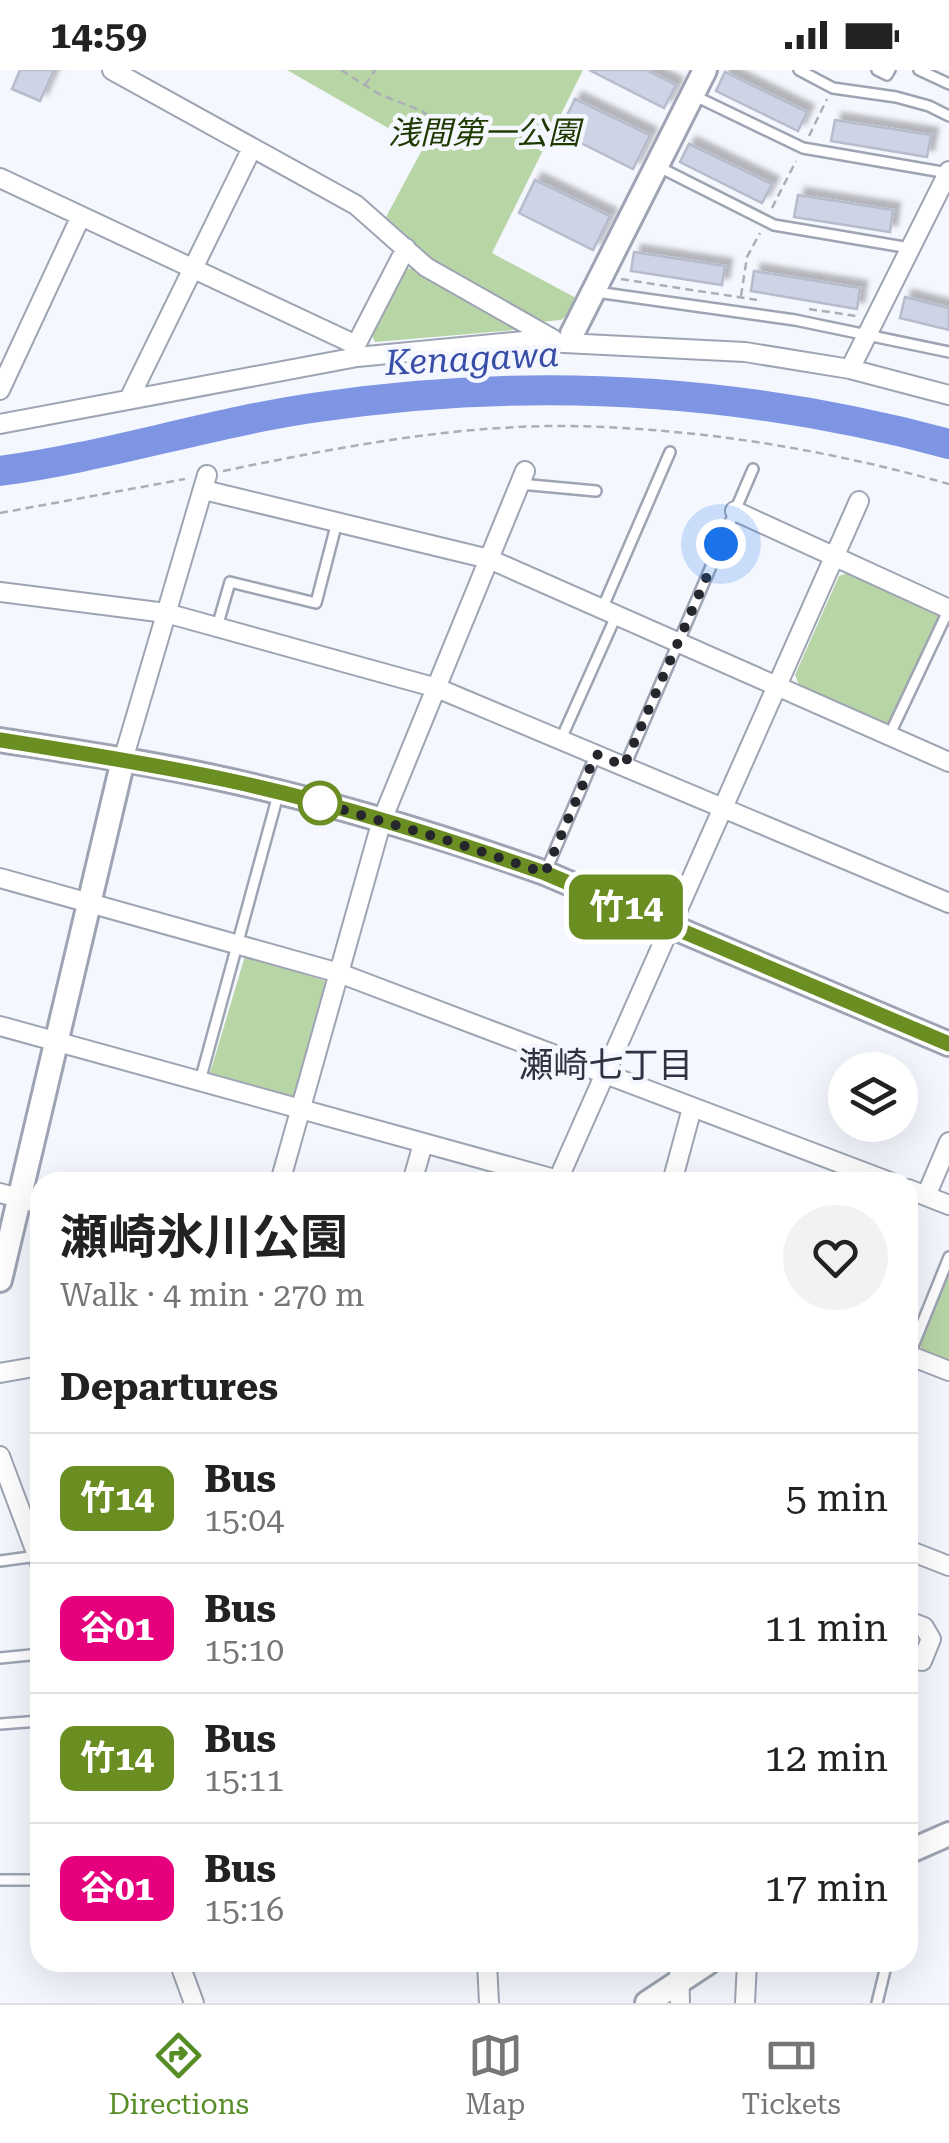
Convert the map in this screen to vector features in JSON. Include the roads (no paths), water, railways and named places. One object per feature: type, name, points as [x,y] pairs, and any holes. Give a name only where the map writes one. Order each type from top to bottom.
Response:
[{"type":"street","points":[[112,70],[138,76],[252,150],[356,205],[426,267],[566,339]]},
{"type":"street","points":[[566,339],[594,292],[705,70]]},
{"type":"street","points":[[129,398],[252,150]]},
{"type":"street","points":[[850,369],[948,172]]},
{"type":"street","points":[[0,178],[356,351]]},
{"type":"street","points":[[0,390],[81,216]]},
{"type":"street","points":[[356,351],[406,248]]},
{"type":"street","points":[[0,424],[356,351],[566,339],[745,352],[850,369],[949,395]]},
{"type":"street","points":[[283,1172],[382,820],[523,478]]},
{"type":"street","points":[[0,1280],[122,760],[205,482],[337,522],[489,559],[949,762]]},
{"type":"street","points":[[561,1172],[859,501]]},
{"type":"street","points":[[735,511],[949,609]]},
{"type":"street","points":[[0,592],[166,614],[437,688],[949,903]]},
{"type":"street","points":[[0,740],[279,792],[382,820],[545,873],[949,1044]]},
{"type":"street","points":[[0,878],[339,973],[692,1108],[839,1172]]},
{"type":"street","points":[[0,1026],[522,1172]]},
{"type":"street","points":[[675,1172],[692,1108]]},
{"type":"street","points":[[926,1196],[949,1142]]},
{"type":"street","points":[[415,1172],[423,1144]]},
{"type":"street","points":[[918,1193],[949,1205]]},
{"type":"street","points":[[918,1360],[949,1371]]},
{"type":"street","points":[[0,1374],[30,1368]]},
{"type":"street","points":[[0,1456],[30,1536]]},
{"type":"street","points":[[918,1554],[949,1566]]},
{"type":"street","points":[[918,1625],[931,1639],[922,1662],[918,1661]]},
{"type":"street","points":[[918,1848],[949,1834]]},
{"type":"street","points":[[182,1972],[194,2003]]},
{"type":"street","points":[[487,1972],[488,2003]]},
{"type":"street","points":[[744,2003],[747,1972]]},
{"type":"street","points":[[647,2003],[680,1982]]},
{"type":"lane","points":[[799,70],[832,88],[896,97],[949,116]]},
{"type":"lane","points":[[877,70],[887,75],[890,70]]},
{"type":"lane","points":[[919,70],[949,84]]},
{"type":"lane","points":[[692,95],[802,148],[948,172]]},
{"type":"lane","points":[[657,166],[774,226],[910,248]]},
{"type":"lane","points":[[594,292],[868,332],[949,352]]},
{"type":"lane","points":[[561,739],[670,452]]},
{"type":"lane","points":[[624,766],[753,469]]},
{"type":"lane","points":[[523,478],[596,490]]},
{"type":"lane","points":[[217,627],[230,582],[316,604],[337,522]]},
{"type":"lane","points":[[890,736],[949,609]]},
{"type":"lane","points":[[545,873],[596,754]]},
{"type":"lane","points":[[200,1081],[279,792]]},
{"type":"lane","points":[[918,1332],[949,1257]]},
{"type":"lane","points":[[0,1561],[30,1560]]},
{"type":"lane","points":[[0,1658],[30,1655]]},
{"type":"lane","points":[[0,1724],[30,1722]]},
{"type":"lane","points":[[0,1880],[30,1880]]},
{"type":"lane","points":[[877,2003],[884,1972]]},
{"type":"waterway","name":"Kenagawa","points":[[0,471],[279,413],[398,397],[478,392],[557,390],[715,400],[793,410],[949,444]]},
{"type":"district","name":"瀬崎七丁目","points":[[606,1065]]},
{"type":"park label","name":"浅間第一公園","points":[[484,133]]}]
